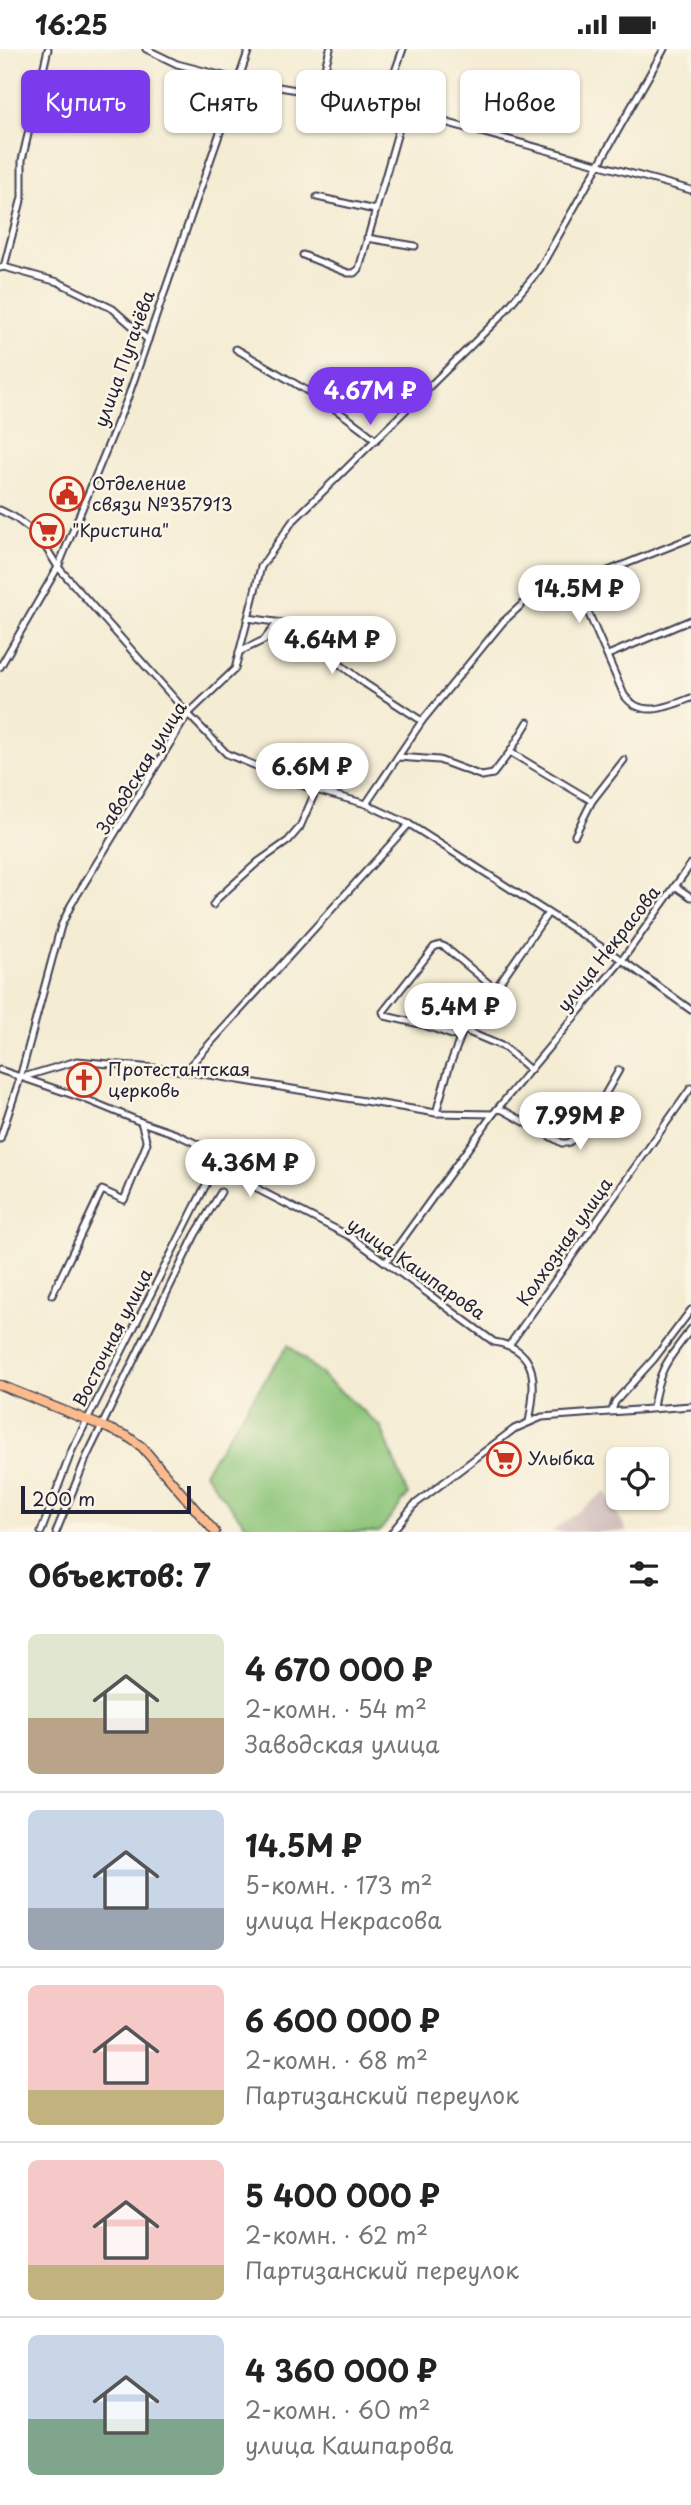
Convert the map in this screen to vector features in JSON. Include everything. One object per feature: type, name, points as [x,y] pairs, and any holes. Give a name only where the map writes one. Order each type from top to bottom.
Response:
[{"type":"main road","points":[[0,1385],[127,1436],[142,1447],[215,1532]]},
{"type":"street","points":[[48,49],[22,160],[22,197],[2,268],[58,282],[113,309],[148,340]]},
{"type":"street","points":[[146,49],[177,64],[200,70]]},
{"type":"street","name":"улица Пугачёва","points":[[242,70],[249,49]]},
{"type":"street","points":[[324,70],[330,49]]},
{"type":"street","points":[[396,70],[403,49]]},
{"type":"street","name":"Заводская улица","points":[[0,1139],[20,1078],[61,926],[71,905],[188,715],[235,669],[261,567],[292,522],[508,308],[539,270],[664,49]]},
{"type":"street","points":[[446,123],[691,191]]},
{"type":"street","name":"улица Пугачёва","points":[[0,667],[58,566],[128,397],[220,133]]},
{"type":"street","points":[[303,255],[329,267],[354,273],[359,269],[397,133]]},
{"type":"street","points":[[317,197],[374,210]]},
{"type":"street","points":[[368,237],[415,246]]},
{"type":"street","points":[[236,349],[306,390],[356,423],[376,440]]},
{"type":"street","points":[[0,510],[38,535],[58,566],[188,715],[227,754],[316,790],[366,804],[409,824],[622,960],[691,1010]]},
{"type":"street","points":[[366,804],[422,721],[503,622],[530,597],[593,577],[691,538]]},
{"type":"street","points":[[575,582],[630,704],[654,711],[691,698]]},
{"type":"street","points":[[248,618],[292,627],[364,683],[422,721]]},
{"type":"street","points":[[608,655],[691,620]]},
{"type":"street","points":[[239,652],[264,640],[276,623]]},
{"type":"street","points":[[398,757],[439,760],[482,776],[493,774],[528,722]]},
{"type":"street","points":[[510,752],[593,801]]},
{"type":"street","points":[[575,835],[593,801],[624,760]]},
{"type":"street","points":[[213,905],[258,862],[288,841],[300,827],[316,790]]},
{"type":"street","points":[[185,1070],[409,824]]},
{"type":"street","name":"улица Некрасова","points":[[386,1262],[495,1112],[622,960],[691,864]]},
{"type":"street","name":"улица Некрасова","points":[[675,886],[691,897]]},
{"type":"street","points":[[436,1114],[460,1038],[548,913]]},
{"type":"street","points":[[460,1038],[424,1025],[385,1016],[383,1012],[434,947],[440,945],[494,988]]},
{"type":"street","points":[[466,1031],[504,1047],[530,1070]]},
{"type":"street","points":[[20,1078],[77,1061],[185,1070],[436,1114],[495,1112],[503,1109],[562,1143],[568,1143],[584,1131],[619,1070]]},
{"type":"street","name":"улица Кашпарова","points":[[0,1070],[85,1099],[212,1151],[261,1191],[351,1237],[494,1342],[510,1344]]},
{"type":"street","name":"Колхозная улица","points":[[510,1344],[691,1088]]},
{"type":"street","points":[[52,1295],[102,1190],[124,1199],[147,1143],[141,1122]]},
{"type":"street","name":"Восточная улица","points":[[41,1532],[72,1450],[219,1159]]},
{"type":"street","name":"Восточная улица","points":[[56,1532],[102,1425],[188,1249],[221,1192]]},
{"type":"street","points":[[181,1236],[188,1249]]},
{"type":"street","points":[[612,1411],[615,1402],[654,1359],[691,1310]]},
{"type":"street","points":[[653,1408],[656,1387],[663,1368],[691,1329]]},
{"type":"street","points":[[510,1344],[523,1352],[531,1373],[532,1405],[529,1422]]},
{"type":"street","points":[[392,1532],[414,1505],[514,1429],[529,1422],[552,1415],[691,1406]]},
{"type":"shaded area","points":[[606,1491],[606,1510],[616,1510],[627,1532],[551,1532]]},
{"type":"green space","points":[[288,1345],[381,1427],[408,1495],[379,1532],[251,1532],[204,1472]]},
{"type":"place","name":"Отделение связи №357913","points":[[67,494]]},
{"type":"place","name":"\"Кристина\"","points":[[47,531]]},
{"type":"place","name":"Протестантская церковь","points":[[84,1080]]},
{"type":"place","name":"Улыбка","points":[[504,1459]]}]
